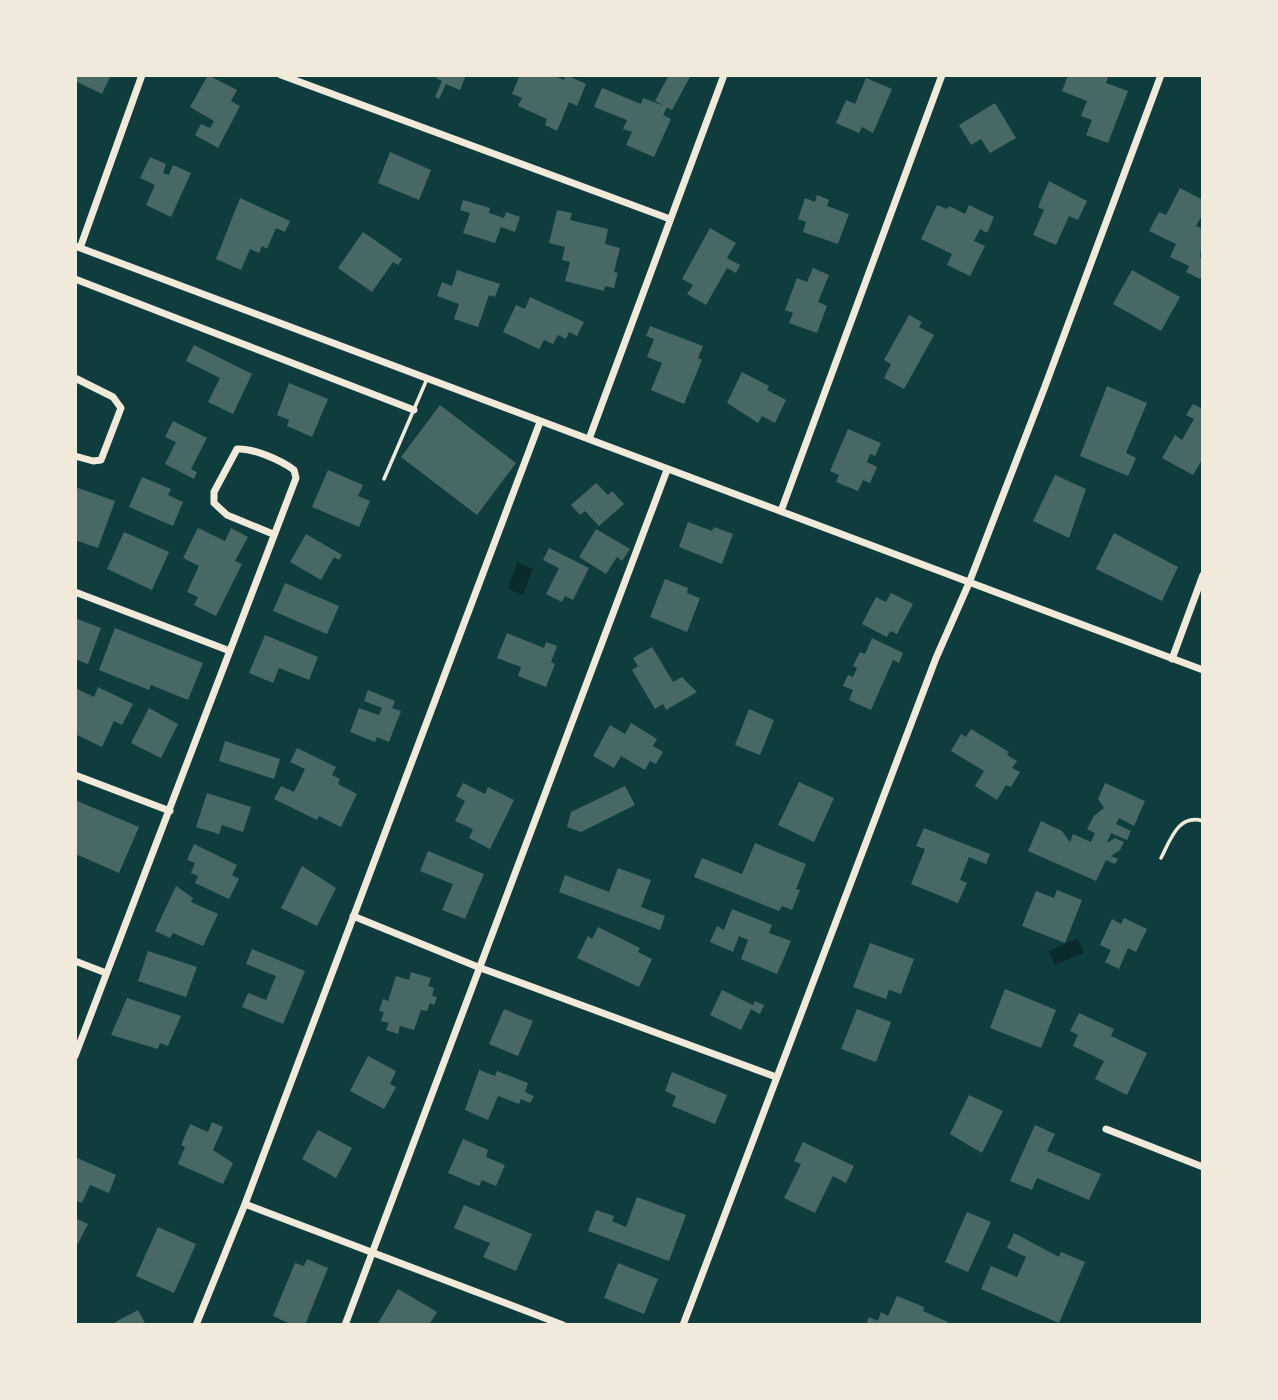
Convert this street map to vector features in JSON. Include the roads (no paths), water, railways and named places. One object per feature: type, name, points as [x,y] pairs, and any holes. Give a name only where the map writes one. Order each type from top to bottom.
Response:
[{"type":"street","points":[[142,75],[77,247],[1203,670]]},
{"type":"street","points":[[281,75],[670,219]]},
{"type":"street","points":[[589,439],[724,75]]},
{"type":"street","points":[[780,511],[942,75]]},
{"type":"street","points":[[682,1325],[936,658],[969,583],[1161,75]]},
{"type":"street","points":[[75,279],[414,410]]},
{"type":"street","points":[[75,378],[113,397],[121,408],[101,460],[93,461],[75,456]]},
{"type":"street","points":[[196,1325],[245,1204],[540,422]]},
{"type":"street","points":[[75,1056],[296,474],[287,465],[246,449],[237,449],[215,492],[214,503],[227,515],[273,534]]},
{"type":"street","points":[[345,1325],[667,470]]},
{"type":"street","points":[[1172,659],[1203,575]]},
{"type":"street","points":[[75,592],[230,651]]},
{"type":"street","points":[[75,775],[170,811]]},
{"type":"street","points":[[354,916],[478,967],[776,1077]]},
{"type":"street","points":[[75,961],[106,973]]},
{"type":"street","points":[[1106,1129],[1203,1167]]},
{"type":"street","points":[[245,1204],[563,1325]]},
{"type":"lane","points":[[384,479],[427,379]]},
{"type":"lane","points":[[1161,858],[1178,826],[1189,820],[1203,821]]},
{"type":"water","points":[[517,562],[533,569],[523,595],[508,589]]},
{"type":"water","points":[[1078,938],[1084,953],[1055,965],[1049,951]]}]
